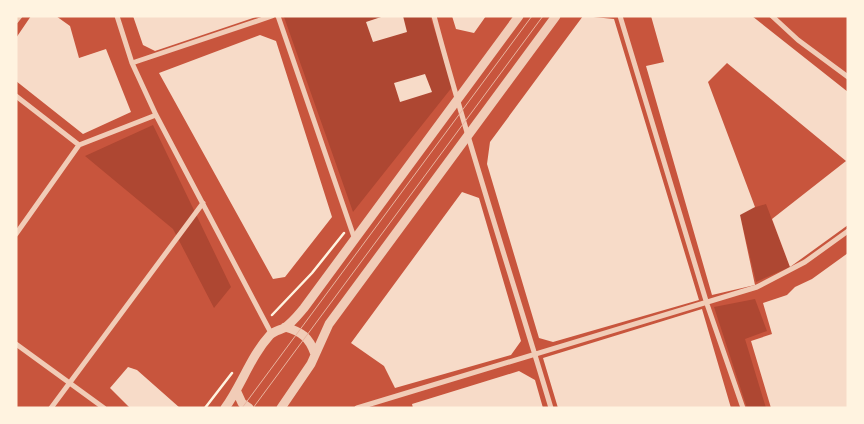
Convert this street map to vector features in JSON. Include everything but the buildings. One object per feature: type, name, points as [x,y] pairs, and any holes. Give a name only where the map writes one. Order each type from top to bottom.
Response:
[{"type":"street","points":[[16,21],[20,16]]},
{"type":"street","points":[[117,16],[132,63],[156,115],[272,333]]},
{"type":"street","points":[[132,63],[272,16]]},
{"type":"street","points":[[278,16],[355,240]]},
{"type":"street","points":[[434,16],[457,101],[551,408]]},
{"type":"street","points":[[225,408],[237,392],[240,378],[272,333],[285,327],[304,308],[519,16]]},
{"type":"street","points":[[280,408],[311,364],[329,324],[556,16]]},
{"type":"street","points":[[620,16],[707,304],[743,408]]},
{"type":"street","points":[[772,16],[798,40],[848,77]]},
{"type":"street","points":[[16,96],[79,145]]},
{"type":"street","points":[[16,234],[79,145],[156,115]]},
{"type":"street","points":[[51,408],[203,203]]},
{"type":"street","points":[[357,408],[534,353],[757,288],[805,262],[848,231]]},
{"type":"street","points":[[285,327],[302,333],[310,341],[315,354]]},
{"type":"street","points":[[16,344],[104,408]]},
{"type":"street","points":[[237,392],[242,403],[249,408]]},
{"type":"shaded area","points":[[430,16],[453,86],[353,212],[284,17]]},
{"type":"shaded area","points":[[153,125],[231,287],[214,308],[173,229],[85,156]]},
{"type":"shaded area","points":[[766,204],[790,267],[756,282],[740,215],[746,210]]},
{"type":"shaded area","points":[[755,299],[767,331],[745,339],[766,408],[747,408],[714,307]]},
{"type":"tram line","points":[[242,408],[532,16]]},
{"type":"tram line","points":[[253,408],[543,16]]}]
